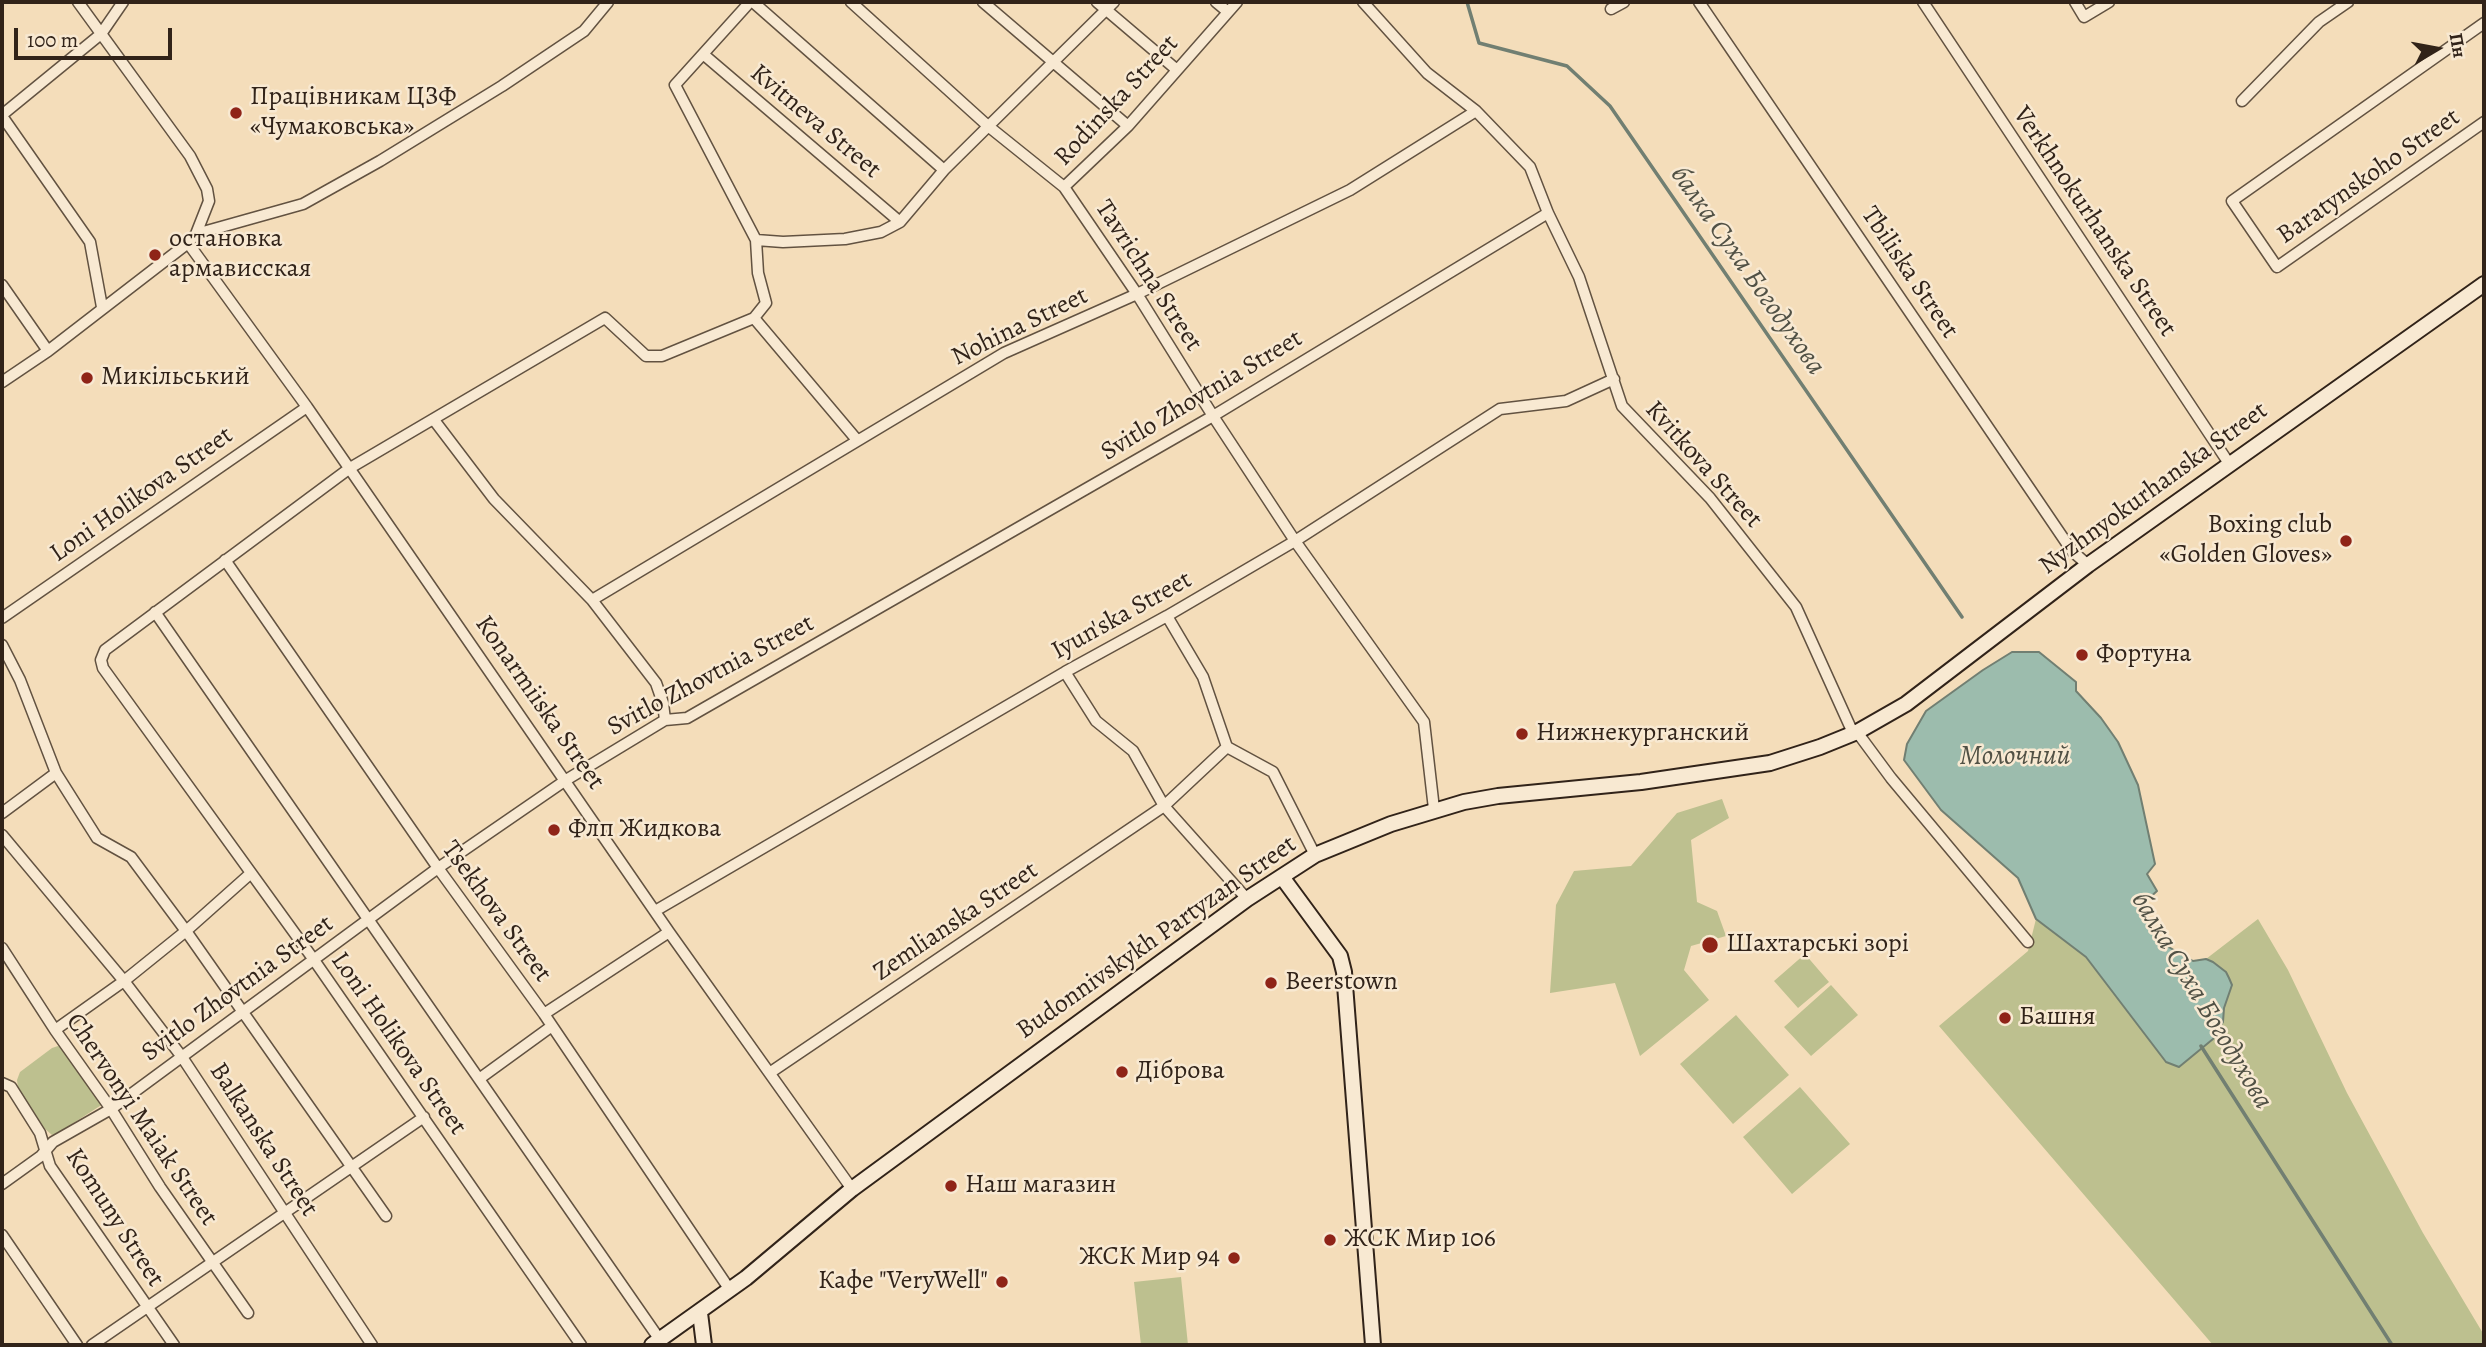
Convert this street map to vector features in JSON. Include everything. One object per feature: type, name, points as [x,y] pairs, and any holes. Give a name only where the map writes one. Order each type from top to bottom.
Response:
[{"type":"main road","name":"Nyzhnyokurhanska Street","points":[[1855,732],[1906,704],[2088,565],[2484,284]]},
{"type":"main road","name":"Budonnivskykh Partyzan Street","points":[[656,1343],[730,1290],[852,1189],[1247,899],[1315,855],[1434,810],[1498,796],[1641,782],[1770,763],[1855,732]]},
{"type":"main road","points":[[1282,877],[1340,956],[1344,972],[1373,1345]]},
{"type":"main road","points":[[700,1312],[704,1345]]},
{"type":"street","points":[[2,382],[48,351],[188,243],[196,234],[209,201],[207,189],[190,156],[78,2]]},
{"type":"street","points":[[102,307],[90,242],[2,116],[101,34],[123,2]]},
{"type":"street","points":[[196,234],[303,204],[380,162],[584,31],[608,2]]},
{"type":"street","points":[[656,1343],[479,1079],[155,612],[350,468],[605,318],[646,356],[662,356],[754,318],[766,303],[758,273],[756,240],[675,85],[752,2]]},
{"type":"street","name":"Kvitneva Street","points":[[752,2],[944,170]]},
{"type":"street","name":"Tavrichna Street","points":[[851,2],[988,126],[1064,187],[1137,294],[1295,541],[1424,722],[1434,810]]},
{"type":"street","points":[[983,2],[1128,126]]},
{"type":"street","points":[[1097,2],[1110,6],[1177,70]]},
{"type":"street","points":[[1216,2],[1228,12]]},
{"type":"street","name":"Rodinska Street","points":[[1064,187],[1128,126],[1237,2]]},
{"type":"street","name":"Kvitkova Street","points":[[1363,2],[1427,72],[1476,111],[1530,167],[1548,213],[1580,277],[1622,407],[1710,498],[1796,607],[1855,732],[2028,942]]},
{"type":"street","points":[[1611,9],[1624,2]]},
{"type":"street","name":"Tbiliska Street","points":[[1699,2],[2072,551],[2088,565]]},
{"type":"street","name":"Verkhnokurhanska Street","points":[[1923,2],[2230,464]]},
{"type":"street","points":[[2075,2],[2084,17],[2109,2]]},
{"type":"street","points":[[2242,101],[2319,22],[2348,2]]},
{"type":"street","points":[[756,240],[783,242],[845,239],[881,232],[900,222],[944,170],[1110,6]]},
{"type":"street","name":"Baratynskoho Street","points":[[2484,23],[2232,201],[2277,267],[2484,122]]},
{"type":"street","name":"Kvitneva Street","points":[[703,54],[900,222]]},
{"type":"street","name":"Nohina Street","points":[[592,600],[1004,354],[1137,294],[1350,190],[1476,111]]},
{"type":"street","name":"Svitlo Zhovtnia Street","points":[[2,1184],[46,1152],[53,1142],[111,1109],[438,868],[566,780],[664,720],[687,718],[1213,416],[1548,213]]},
{"type":"street","name":"Konarmiiska Street","points":[[188,243],[350,468],[669,932],[852,1189]]},
{"type":"street","points":[[2,285],[48,351]]},
{"type":"street","points":[[754,318],[857,440]]},
{"type":"street","name":"Iyun'ska Street","points":[[655,911],[1065,671],[1167,616],[1295,541],[1500,409],[1566,401],[1614,379]]},
{"type":"street","name":"Loni Holikova Street","points":[[2,618],[307,407]]},
{"type":"street","points":[[434,420],[494,499],[592,600],[656,683],[663,703],[664,720]]},
{"type":"street","name":"Tsekhova Street","points":[[225,560],[438,868],[544,1014],[730,1290]]},
{"type":"street","name":"Loni Holikova Street","points":[[155,612],[105,650],[101,660],[103,668],[314,960],[581,1345]]},
{"type":"street","points":[[1167,616],[1203,677],[1227,747],[1273,772],[1315,855]]},
{"type":"street","points":[[2,645],[20,680],[56,773],[97,838],[131,857],[386,1216]]},
{"type":"street","points":[[1065,671],[1096,721],[1133,751],[1164,806],[1247,899]]},
{"type":"street","name":"Zemlianska Street","points":[[771,1072],[1164,806],[1227,747]]},
{"type":"street","points":[[2,813],[56,773]]},
{"type":"street","name":"Balkanska Street","points":[[2,835],[124,981],[182,1057],[372,1345]]},
{"type":"street","points":[[55,1030],[124,981],[250,874]]},
{"type":"street","points":[[544,1014],[669,932]]},
{"type":"street","name":"Chervonyi Maiak Street","points":[[2,948],[111,1109],[160,1187],[248,1313]]},
{"type":"street","points":[[479,1079],[552,1026]]},
{"type":"street","name":"Komuny Street","points":[[2,1083],[11,1087],[40,1133],[50,1166],[174,1345]]},
{"type":"street","points":[[92,1345],[424,1117]]},
{"type":"street","points":[[2,1235],[77,1345]]},
{"type":"green space","points":[[1722,799],[1729,818],[1691,840],[1697,902],[1717,911],[1726,936],[1691,946],[1684,970],[1709,1000],[1640,1056],[1615,983],[1550,993],[1556,905],[1574,871],[1631,866],[1677,813]]},
{"type":"green space","points":[[2036,919],[2086,957],[2166,1062],[2179,1067],[2223,1022],[2224,1008],[2232,985],[2213,962],[2206,959],[2258,919],[2288,970],[2347,1093],[2423,1233],[2484,1335],[2484,1345],[2213,1345],[1939,1026],[2028,951]]},
{"type":"green space","points":[[1805,954],[1829,982],[1798,1008],[1774,981]]},
{"type":"green space","points":[[1831,985],[1858,1015],[1811,1056],[1784,1027]]},
{"type":"green space","points":[[1736,1015],[1789,1075],[1733,1124],[1680,1064]]},
{"type":"green space","points":[[58,1046],[62,1047],[103,1104],[52,1135],[44,1128],[18,1088],[17,1080],[20,1072]]},
{"type":"green space","points":[[1800,1087],[1850,1144],[1792,1194],[1743,1137]]},
{"type":"green space","points":[[1181,1277],[1188,1345],[1141,1345],[1134,1282]]},
{"type":"water","name":"Молочний","points":[[2012,652],[2039,652],[2076,682],[2076,691],[2101,718],[2118,742],[2138,785],[2155,864],[2147,874],[2157,891],[2146,901],[2144,910],[2160,942],[2193,961],[2206,959],[2213,962],[2226,972],[2232,985],[2224,1008],[2223,1022],[2213,1039],[2179,1067],[2166,1062],[2086,957],[2036,919],[2018,878],[1941,810],[1904,760],[1907,744],[1926,711]]},
{"type":"waterway","name":"балка Суха Богодухова","points":[[1467,2],[1479,43],[1567,66],[1610,106],[1962,617]]},
{"type":"waterway","name":"балка Суха Богодухова","points":[[2201,1046],[2392,1345]]},
{"type":"place","name":"Працівникам ЦЗФ «Чумаковська»","points":[[236,113]]},
{"type":"place","name":"остановка армависская","points":[[155,255]]},
{"type":"place","name":"Микільський","points":[[87,378]]},
{"type":"place","name":"Boxing club «Golden Gloves»","points":[[2346,541]]},
{"type":"place","name":"Фортуна","points":[[2082,655]]},
{"type":"place","name":"Нижнекурганский","points":[[1522,734]]},
{"type":"place","name":"Флп Жидкова","points":[[554,830]]},
{"type":"place","name":"Шахтарські зорі","points":[[1710,945]]},
{"type":"place","name":"Beerstown","points":[[1271,983]]},
{"type":"place","name":"Башня","points":[[2005,1018]]},
{"type":"place","name":"Діброва","points":[[1122,1072]]},
{"type":"place","name":"Наш магазин","points":[[951,1186]]},
{"type":"place","name":"ЖСК Мир 106","points":[[1330,1240]]},
{"type":"place","name":"ЖСК Мир 94","points":[[1234,1258]]},
{"type":"place","name":"Кафе \"VeryWell\"","points":[[1002,1282]]}]
